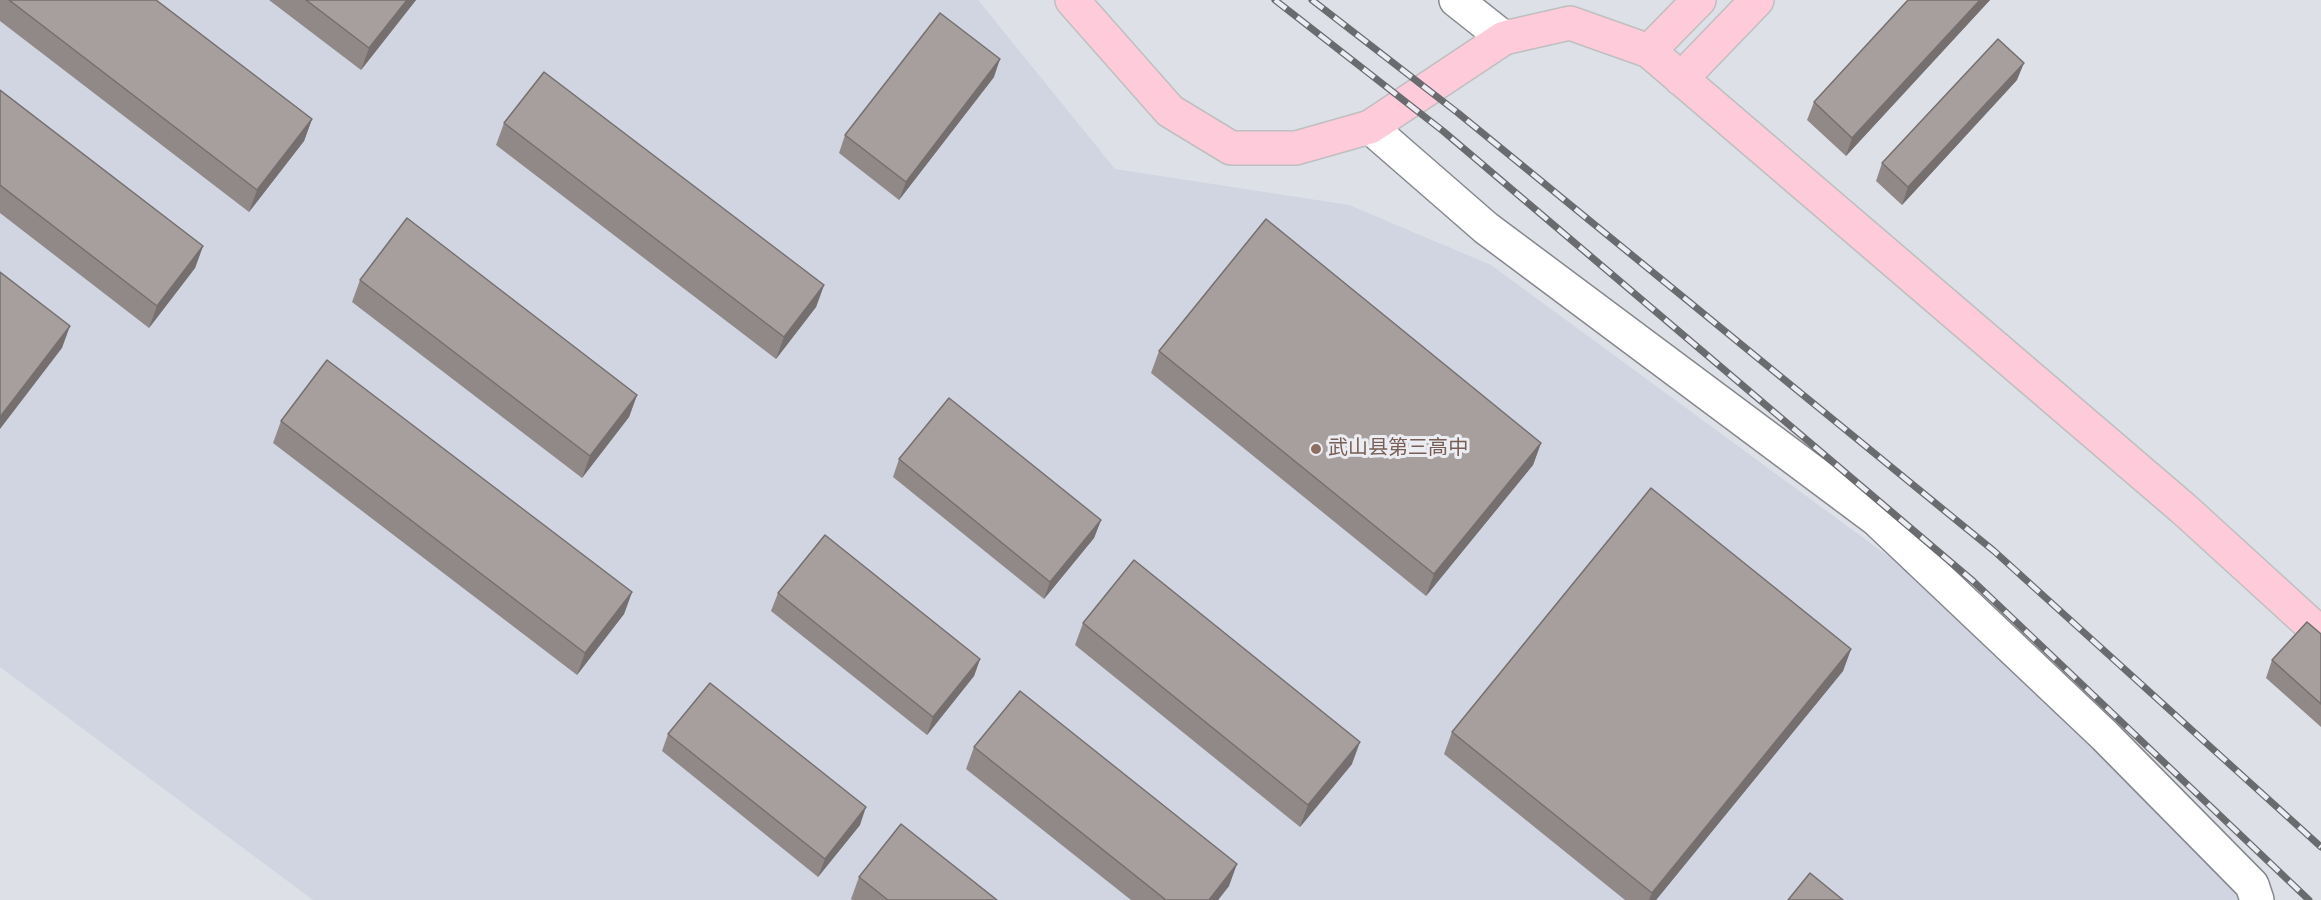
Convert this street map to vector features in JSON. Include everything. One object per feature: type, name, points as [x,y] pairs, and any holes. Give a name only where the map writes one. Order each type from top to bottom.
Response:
[{"type":"main road","points":[[1072,0],[1170,111],[1231,148],[1296,148],[1370,127],[1504,38],[1570,23],[1649,51],[2185,510],[2321,634]]},
{"type":"main road","points":[[1649,51],[1699,0]]},
{"type":"main road","points":[[1682,79],[1757,0]]},
{"type":"street","points":[[1456,0],[1504,38]]},
{"type":"street","points":[[1370,127],[1486,228],[1875,519],[2105,736],[2252,885],[2257,900]]},
{"type":"shaded area","points":[[0,0],[978,0],[1115,169],[1349,205],[1491,265],[1993,633],[2269,900],[313,900],[0,667]]},
{"type":"building","points":[[9,0],[156,0],[312,119],[257,190]]},
{"type":"building","points":[[306,0],[407,0],[369,48]]},
{"type":"building","points":[[1908,0],[1980,0],[1852,138],[1814,102]]},
{"type":"building","points":[[940,13],[1000,59],[906,182],[845,135]]},
{"type":"building","points":[[1998,39],[2024,63],[1908,187],[1882,163]]},
{"type":"building","points":[[544,72],[824,285],[784,337],[504,123]]},
{"type":"building","points":[[0,90],[203,246],[157,306],[0,185]]},
{"type":"building","points":[[407,218],[637,395],[590,456],[360,280]]},
{"type":"building","points":[[1266,219],[1541,443],[1434,574],[1159,351]]},
{"type":"building","points":[[0,272],[70,326],[0,417]]},
{"type":"building","points":[[327,360],[632,592],[585,653],[281,421]]},
{"type":"building","points":[[949,398],[1101,520],[1050,582],[899,459]]},
{"type":"building","points":[[1651,488],[1851,649],[1652,893],[1452,732]]},
{"type":"building","points":[[825,535],[980,659],[933,717],[778,593]]},
{"type":"building","points":[[1134,560],[1360,742],[1308,805],[1083,623]]},
{"type":"building","points":[[2307,622],[2321,634],[2321,704],[2272,660]]},
{"type":"building","points":[[710,683],[866,807],[825,859],[668,734]]},
{"type":"building","points":[[1020,691],[1237,864],[1209,900],[1166,900],[974,747]]},
{"type":"building","points":[[901,824],[997,900],[888,900],[859,877]]},
{"type":"building","points":[[1810,873],[1843,900],[1788,900]]},
{"type":"railway","points":[[1275,0],[1443,131],[1973,581],[2309,900]]},
{"type":"railway","points":[[1312,0],[1458,113],[1994,551],[2321,847]]},
{"type":"place","name":"武山县第三高中","points":[[1316,449]]}]
